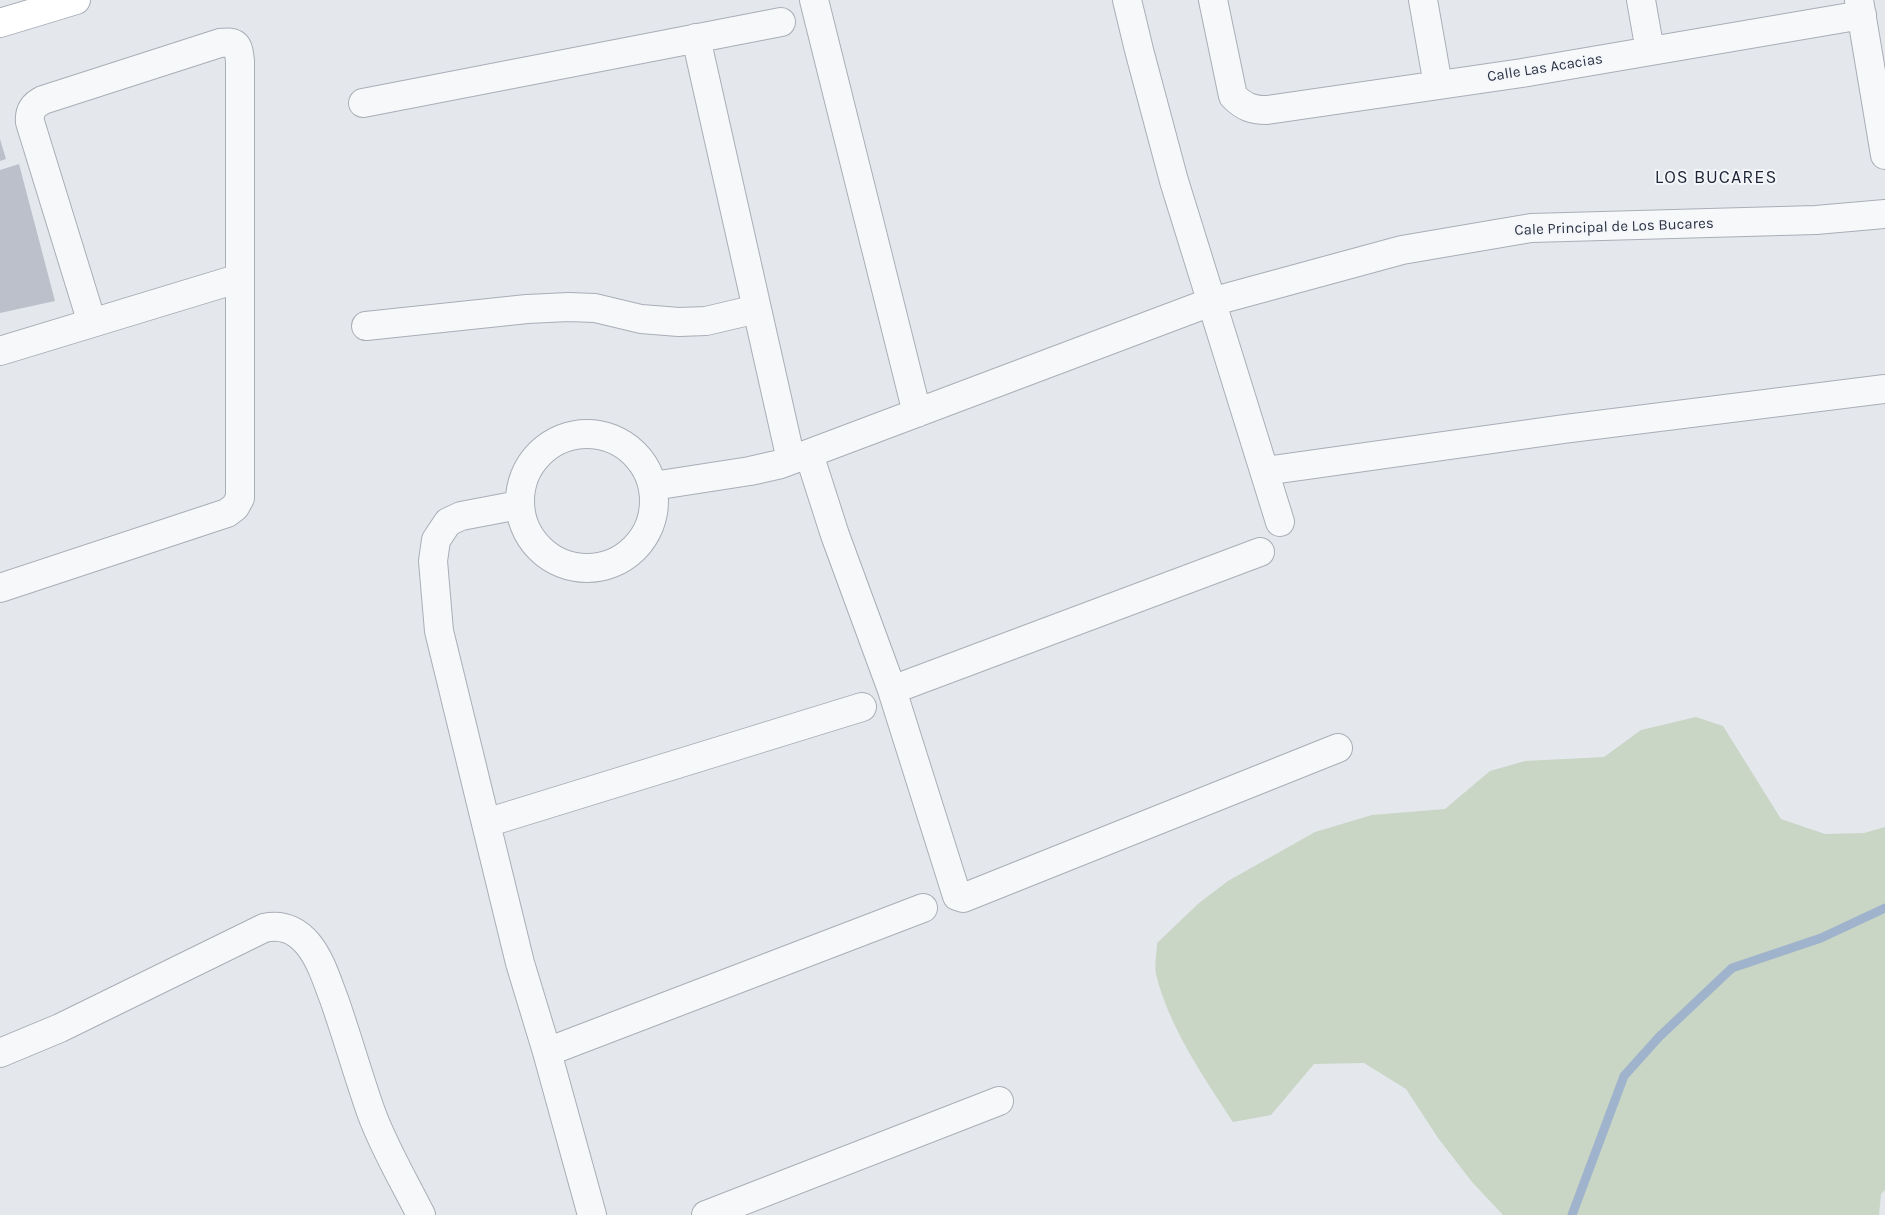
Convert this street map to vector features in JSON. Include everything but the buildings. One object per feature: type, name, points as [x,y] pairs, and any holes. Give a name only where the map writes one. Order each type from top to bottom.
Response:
[{"type":"main road","points":[[0,22],[76,0]]},
{"type":"street","points":[[814,0],[917,413]]},
{"type":"street","points":[[1127,0],[1172,171],[1280,522]]},
{"type":"street","name":"Calle Las Acacias","points":[[1213,0],[1232,96],[1252,110],[1267,110],[1438,85],[1650,51],[1861,8]]},
{"type":"street","points":[[1423,0],[1438,85]]},
{"type":"street","points":[[1641,0],[1650,51]]},
{"type":"street","points":[[1861,8],[1885,155]]},
{"type":"street","points":[[363,103],[781,22]]},
{"type":"street","points":[[696,38],[757,309],[800,457],[835,535],[892,690],[957,896],[963,898],[1338,748]]},
{"type":"street","points":[[0,588],[227,513],[235,507],[240,498],[240,61],[239,49],[236,44],[231,42],[220,43],[43,100],[36,104],[30,113],[30,122],[92,323]]},
{"type":"street","name":"Cale Principal de Los Bucares","points":[[653,486],[750,471],[800,457],[1211,302],[1402,250],[1531,228],[1816,220],[1885,214]]},
{"type":"street","points":[[0,351],[240,278]]},
{"type":"street","points":[[366,326],[527,309],[570,307],[595,308],[641,319],[679,322],[706,321],[757,309]]},
{"type":"street","points":[[1265,471],[1564,429],[1885,389]]},
{"type":"street","points":[[591,434],[612,439],[630,450],[645,467],[653,486],[654,508],[649,528],[637,546],[620,560],[600,567],[577,568],[555,561],[537,546],[524,527],[519,505],[522,482],[532,462],[548,446],[570,437],[591,434]]},
{"type":"street","points":[[519,505],[461,516],[448,522],[436,540],[433,561],[439,631],[520,963],[547,1052],[592,1215]]},
{"type":"street","points":[[892,690],[1260,552]]},
{"type":"street","points":[[486,823],[862,707]]},
{"type":"street","points":[[547,1052],[924,908]]},
{"type":"street","points":[[0,1053],[60,1028],[264,928],[285,927],[297,933],[318,960],[341,1019],[372,1113],[384,1142],[421,1215]]},
{"type":"street","points":[[706,1215],[999,1101]]},
{"type":"green space","points":[[1696,717],[1723,726],[1781,819],[1825,834],[1864,833],[1885,827],[1885,1190],[1881,1194],[1879,1215],[1503,1215],[1472,1182],[1438,1138],[1406,1089],[1364,1063],[1314,1064],[1271,1115],[1233,1122],[1178,1032],[1156,974],[1157,943],[1199,903],[1228,881],[1315,832],[1372,815],[1445,809],[1490,771],[1525,761],[1604,757],[1641,730]]},
{"type":"waterway","points":[[1572,1215],[1624,1076],[1659,1037],[1732,968],[1821,938],[1885,908]]},
{"type":"district","name":"LOS BUCARES","points":[[1716,178]]}]
